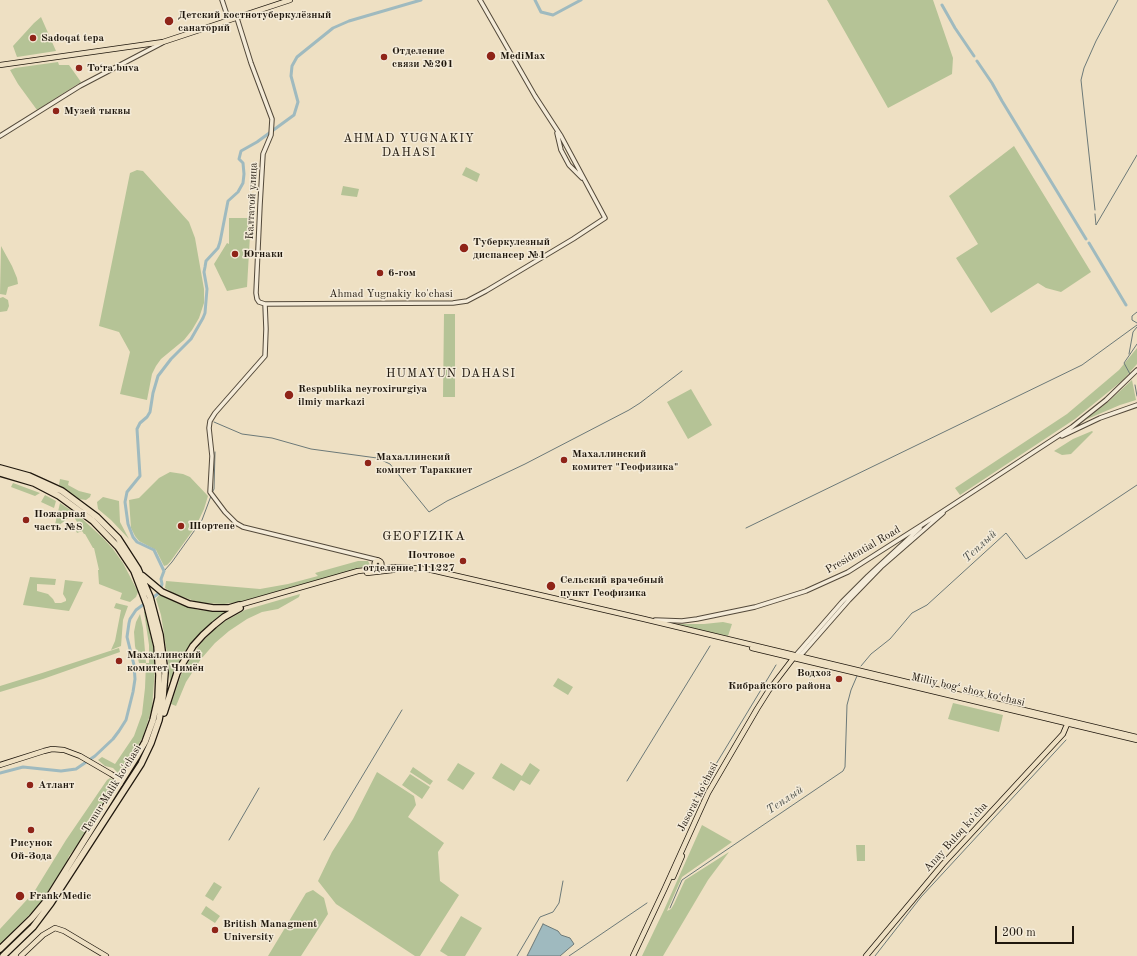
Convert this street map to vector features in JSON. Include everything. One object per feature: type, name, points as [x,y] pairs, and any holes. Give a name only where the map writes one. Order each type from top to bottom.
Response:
[{"type":"highway","name":"Temur Malik ko'chasi","points":[[0,468],[43,481],[62,491],[103,522],[118,538],[142,574],[161,643],[164,673],[162,703],[156,731],[149,748],[136,771],[52,903],[33,926],[3,956]]},
{"type":"highway","name":"Temur Malik ko'chasi","points":[[0,473],[21,478],[47,489],[65,500],[104,531],[118,547],[134,571],[149,601],[158,657],[159,675],[158,698],[148,736],[120,784],[43,905],[32,918],[0,949]]},
{"type":"highway","points":[[142,574],[160,590],[182,602],[200,607],[240,607]]},
{"type":"highway","points":[[156,731],[177,673],[188,653],[208,630],[224,617],[240,607]]},
{"type":"main road","points":[[0,63],[163,42],[281,0]]},
{"type":"main road","points":[[237,16],[290,0]]},
{"type":"main road","points":[[13,62],[157,40],[228,19]]},
{"type":"main road","points":[[378,567],[441,574],[797,657]]},
{"type":"main road","points":[[240,607],[378,567],[409,567],[428,569],[482,581],[662,623],[797,657]]},
{"type":"main road","name":"Milliy bog‘ shox ko‘chasi","points":[[797,657],[1137,740]]},
{"type":"main road","name":"Jasorat koʻchasi","points":[[634,956],[720,777],[762,707],[797,657]]},
{"type":"main road","name":"Milliy bog‘ shox ko‘chasi","points":[[1068,722],[1137,737]]},
{"type":"main road","name":"Anay Buloq ko'cha","points":[[866,956],[943,864],[1063,734],[1068,722]]},
{"type":"main road","points":[[0,765],[48,750],[68,752],[88,760],[111,774],[117,778],[120,784]]},
{"type":"main road","points":[[111,774],[118,776],[125,775]]},
{"type":"main road","points":[[21,956],[43,934],[55,928],[64,931],[106,956]]},
{"type":"street","points":[[222,0],[228,19]]},
{"type":"street","name":"Ahmad Yugnakiy ko'chasi","points":[[265,304],[458,303],[492,288],[606,218],[564,142],[480,0]]},
{"type":"street","name":"Калтатой улица","points":[[237,16],[251,63],[272,119],[271,135],[264,154],[256,293],[259,302],[265,304]]},
{"type":"street","points":[[0,136],[80,86],[163,42]]},
{"type":"street","name":"Ahmad Yugnakiy ko'chasi","points":[[557,132],[561,150],[569,165],[585,181]]},
{"type":"street","points":[[265,304],[265,356],[215,413],[211,420],[209,428],[212,456],[211,494],[233,520],[245,528],[370,558],[378,567]]},
{"type":"street","name":"Presidential Road","points":[[644,619],[674,621],[698,619],[756,607],[795,595],[848,572],[1072,426],[1094,410],[1137,370]]},
{"type":"street","name":"Presidential Road","points":[[1046,443],[1086,424],[1137,405]]},
{"type":"street","points":[[797,657],[849,600],[881,568],[954,504]]},
{"type":"street","points":[[797,657],[827,619],[856,587],[928,521]]},
{"type":"green space","points":[[827,0],[933,0],[953,58],[952,74],[888,108]]},
{"type":"green space","points":[[41,17],[56,51],[17,57],[13,46]]},
{"type":"green space","points":[[58,62],[59,65],[69,65],[81,82],[37,110],[18,84],[10,70]]},
{"type":"green space","points":[[1014,146],[1091,272],[1061,292],[1046,288],[1038,283],[991,313],[956,258],[978,244],[949,196]]},
{"type":"green space","points":[[466,167],[480,174],[477,182],[462,175]]},
{"type":"green space","points":[[137,170],[143,171],[189,222],[195,238],[204,289],[204,303],[199,318],[184,340],[161,359],[156,366],[152,374],[147,400],[120,394],[130,352],[119,332],[99,326],[130,173]]},
{"type":"green space","points":[[343,186],[359,189],[357,197],[341,195]]},
{"type":"green space","name":"Югнаки","points":[[229,218],[251,218],[247,287],[227,291],[214,264],[227,243],[229,244]]},
{"type":"green space","points":[[1,246],[12,266],[18,284],[8,287],[6,295],[0,294]]},
{"type":"green space","points":[[3,297],[8,300],[9,306],[7,311],[0,312],[0,298]]},
{"type":"green space","points":[[444,314],[455,314],[455,397],[443,397]]},
{"type":"green space","points":[[1137,348],[1137,364],[1123,380],[1075,419],[960,495],[955,488],[1067,414],[1119,370]]},
{"type":"green space","points":[[1132,380],[1136,400],[1085,420],[1108,402]]},
{"type":"green space","points":[[691,389],[712,425],[688,439],[667,402]]},
{"type":"green space","points":[[1092,431],[1093,432],[1071,454],[1062,455],[1054,451],[1073,439]]},
{"type":"green space","points":[[170,472],[183,474],[190,477],[208,496],[196,526],[170,562],[164,566],[156,550],[139,541],[135,536],[131,528],[129,500],[139,498],[159,478]]},
{"type":"green space","points":[[60,479],[69,481],[68,485],[79,491],[91,494],[90,497],[86,500],[79,499],[59,485]]},
{"type":"green space","points":[[13,483],[40,493],[35,496],[11,487]]},
{"type":"green space","points":[[45,495],[56,501],[54,508],[41,502]]},
{"type":"green space","points":[[103,497],[119,501],[120,522],[129,539],[98,509],[97,502]]},
{"type":"green space","points":[[60,503],[75,513],[54,529]]},
{"type":"green space","points":[[78,515],[103,538],[123,563],[138,592],[136,597],[130,602],[120,599],[122,593],[99,584],[99,570],[94,548],[85,534],[82,531],[77,533],[75,528],[79,525],[74,517]]},
{"type":"green space","points":[[358,561],[368,561],[370,565],[240,602],[224,604],[200,603],[175,594],[165,588],[166,581],[260,589],[288,584],[318,576],[315,573]]},
{"type":"green space","points":[[30,577],[56,579],[55,585],[37,584],[37,591],[48,594],[55,603],[66,601],[63,594],[65,580],[83,582],[69,611],[23,605]]},
{"type":"green space","points":[[160,594],[179,604],[198,610],[228,611],[206,628],[196,639],[182,658],[171,681],[161,615],[156,599]]},
{"type":"green space","points":[[300,594],[299,597],[278,609],[262,612],[247,619],[229,631],[215,643],[201,659],[186,682],[176,706],[171,704],[181,675],[189,661],[201,643],[222,623],[245,610]]},
{"type":"green space","points":[[116,603],[128,606],[123,620],[121,646],[111,650],[115,641],[121,610],[114,608]]},
{"type":"green space","points":[[145,611],[154,651],[155,668],[152,708],[143,737],[120,775],[113,768],[105,766],[98,760],[102,757],[115,764],[134,736],[142,714],[146,663],[149,663],[149,645]]},
{"type":"green space","points":[[140,614],[143,628],[146,663],[139,663],[135,646],[134,632],[136,622]]},
{"type":"green space","points":[[723,622],[732,624],[728,636],[671,624],[704,624]]},
{"type":"green space","points":[[119,648],[120,652],[43,679],[0,692],[0,686]]},
{"type":"green space","points":[[558,678],[573,687],[568,695],[553,686]]},
{"type":"green space","points":[[953,703],[1003,715],[999,732],[948,719]]},
{"type":"green space","points":[[458,763],[475,773],[463,790],[447,780]]},
{"type":"green space","points":[[501,763],[522,776],[530,763],[540,770],[530,785],[521,780],[514,791],[492,778]]},
{"type":"green space","points":[[413,767],[433,781],[430,785],[410,772]]},
{"type":"green space","points":[[377,772],[414,796],[416,805],[408,817],[444,843],[438,852],[440,881],[459,895],[420,956],[415,956],[336,904],[318,881],[332,852],[353,819]]},
{"type":"green space","points":[[410,774],[430,787],[422,799],[402,785]]},
{"type":"green space","points":[[110,778],[116,782],[49,890],[39,905],[0,945],[0,929],[34,892],[66,840],[107,780]]},
{"type":"green space","points":[[702,825],[732,842],[682,877],[667,911],[671,909],[674,904],[685,880],[729,852],[708,880],[663,956],[642,956],[664,910]]},
{"type":"green space","points":[[856,845],[865,845],[865,861],[857,861]]},
{"type":"green space","points":[[214,882],[222,887],[213,901],[205,896]]},
{"type":"green space","points":[[313,890],[324,898],[328,914],[301,956],[268,956],[306,893]]},
{"type":"green space","points":[[206,906],[220,916],[215,923],[201,914]]},
{"type":"green space","points":[[461,916],[482,928],[465,956],[448,956],[440,951]]},
{"type":"water","points":[[543,924],[558,931],[561,935],[570,938],[574,944],[560,956],[527,956]]},
{"type":"waterway","points":[[0,773],[23,767],[61,771],[76,769],[95,756],[113,739],[126,720],[135,679],[134,665],[127,637],[130,619],[136,610],[159,593],[164,571],[154,550],[137,542],[133,537],[128,524],[125,502],[127,492],[140,476],[137,429],[140,423],[150,412],[158,376],[171,359],[191,339],[205,313],[207,289],[204,272],[206,261],[218,248],[228,201],[238,192],[243,183],[243,163],[239,159],[241,151],[257,142],[294,115],[298,102],[291,76],[292,66],[297,57],[333,28],[349,21],[421,0]]},
{"type":"waterway","points":[[535,0],[541,12],[553,15],[581,0]]},
{"type":"waterway","points":[[1095,210],[1081,80],[1084,68],[1096,41],[1118,0]]},
{"type":"waterway","points":[[942,5],[955,28],[974,56]]},
{"type":"waterway","points":[[977,61],[992,83],[1086,239]]},
{"type":"waterway","points":[[1095,214],[1096,225],[1137,155]]},
{"type":"waterway","points":[[1089,243],[1126,305]]},
{"type":"waterway","points":[[1137,312],[1132,316],[1132,320],[1137,323]]},
{"type":"waterway","points":[[746,528],[1082,365],[1137,325]]},
{"type":"waterway","points":[[1129,354],[1133,332],[1137,327]]},
{"type":"waterway","name":"Теплый","points":[[1130,374],[1124,363],[1137,344]]},
{"type":"waterway","points":[[214,422],[242,434],[272,438],[311,449],[377,458],[390,464],[429,512],[447,501],[525,464],[629,410],[682,371]]},
{"type":"waterway","name":"Теплый","points":[[1135,385],[1137,396]]},
{"type":"waterway","points":[[212,493],[214,489],[215,452]]},
{"type":"waterway","name":"Теплый","points":[[861,666],[871,654],[890,639],[912,613],[927,605],[1006,533],[1026,559],[1137,485]]},
{"type":"waterway","points":[[164,571],[202,520],[211,496]]},
{"type":"waterway","points":[[627,781],[710,646]]},
{"type":"waterway","points":[[687,812],[776,665]]},
{"type":"waterway","name":"Теплый","points":[[670,908],[682,880],[843,771],[845,767],[847,705],[857,676]]},
{"type":"waterway","points":[[324,840],[402,710]]},
{"type":"waterway","points":[[875,956],[921,897],[1066,740]]},
{"type":"waterway","points":[[229,840],[259,788]]},
{"type":"waterway","points":[[517,956],[540,917],[553,912],[559,903],[563,881]]},
{"type":"waterway","name":"Теплый","points":[[569,956],[647,903]]},
{"type":"place","name":"Детский костнотуберкулёзный санаторий","points":[[169,21]]},
{"type":"place","name":"Sadoqat tepa","points":[[33,38]]},
{"type":"place","name":"MediMax","points":[[491,56]]},
{"type":"place","name":"Отделение связи №201","points":[[384,57]]},
{"type":"place","name":"To‘ra buva","points":[[79,68]]},
{"type":"place","name":"Музей тыквы","points":[[56,111]]},
{"type":"place","name":"Туберкулезный диспансер №1","points":[[464,248]]},
{"type":"place","name":"Югнаки","points":[[235,254]]},
{"type":"place","name":"6-гом","points":[[380,273]]},
{"type":"place","name":"Respublika neyroxirurgiya ilmiy markazi","points":[[289,395]]},
{"type":"place","name":"Махаллинский комитет \"Геофизика\"","points":[[564,460]]},
{"type":"place","name":"Махаллинский комитет Тараккиет","points":[[368,463]]},
{"type":"place","name":"Пожарная часть №8","points":[[26,520]]},
{"type":"place","name":"Шортепе","points":[[181,526]]},
{"type":"place","name":"Почтовое отделение 111227","points":[[463,561]]},
{"type":"place","name":"Сельский врачебный пункт Геофизика","points":[[551,586]]},
{"type":"place","name":"Махаллинский комитет Чимён","points":[[119,661]]},
{"type":"place","name":"Водхоз Кибрайского района","points":[[839,679]]},
{"type":"place","name":"Атлант","points":[[30,785]]},
{"type":"place","name":"Рисунок Ой-Зода","points":[[31,830]]},
{"type":"place","name":"Frank Medic","points":[[20,896]]},
{"type":"place","name":"British Managment University","points":[[215,930]]},
{"type":"district","name":"AHMAD YUGNAKIY DAHASI","points":[[409,146]]},
{"type":"district","name":"HUMAYUN DAHASI","points":[[451,374]]},
{"type":"district","name":"GEOFIZIKA","points":[[424,537]]}]
